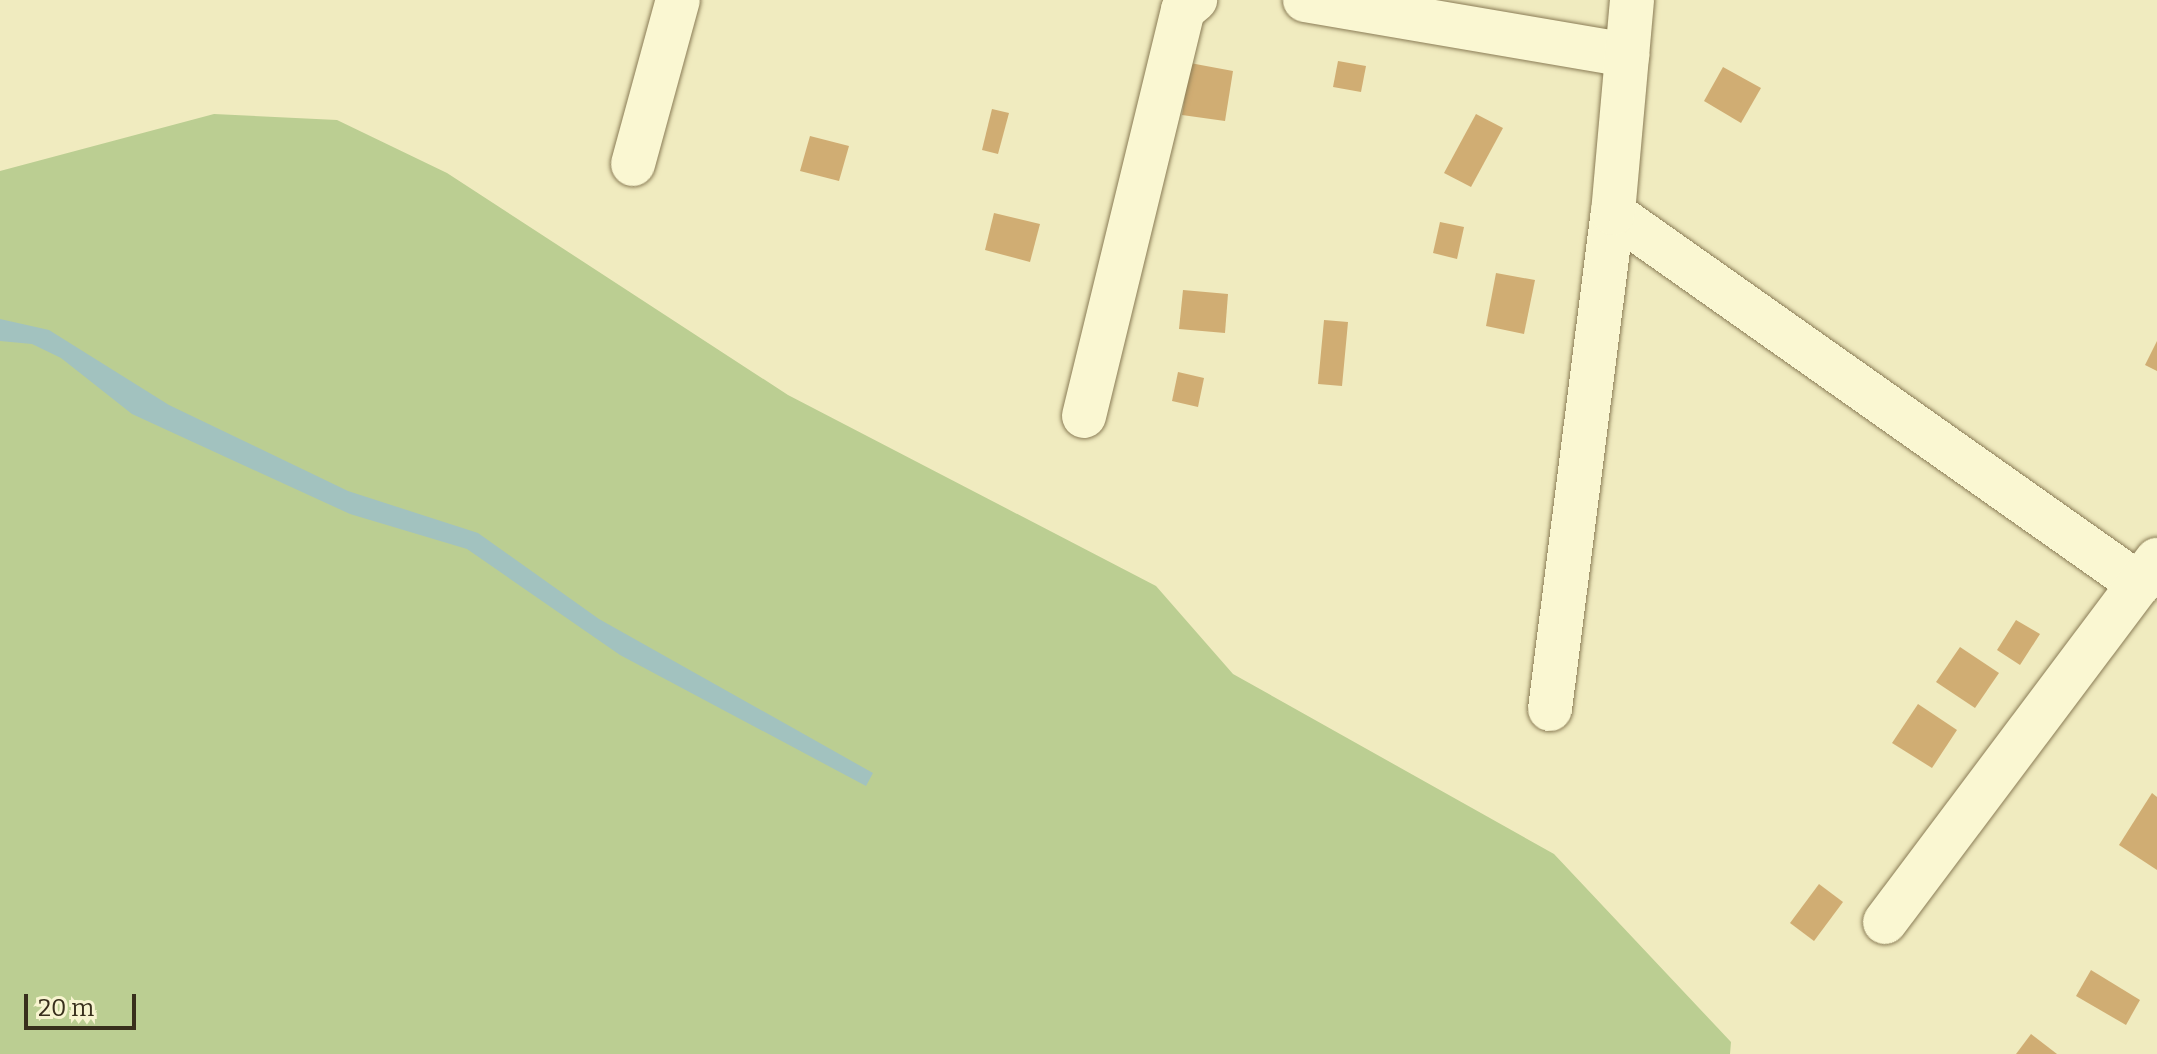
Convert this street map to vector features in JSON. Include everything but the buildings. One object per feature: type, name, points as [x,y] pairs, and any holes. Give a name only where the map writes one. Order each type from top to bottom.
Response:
[{"type":"street","points":[[633,164],[678,0]]},
{"type":"street","points":[[1084,416],[1183,10],[1195,0]]},
{"type":"street","points":[[1305,0],[1627,55]]},
{"type":"street","points":[[1550,709],[1613,213],[1632,0]]},
{"type":"street","points":[[1613,213],[2148,572],[1885,922]]},
{"type":"green space","points":[[214,114],[337,120],[447,173],[788,395],[1156,586],[1233,674],[1554,854],[1731,1042],[1730,1054],[0,1054],[0,171]]},
{"type":"water","points":[[0,319],[49,330],[169,405],[348,491],[478,533],[599,619],[873,773],[866,786],[620,655],[467,549],[350,514],[132,414],[61,358],[32,344],[0,341]]}]
